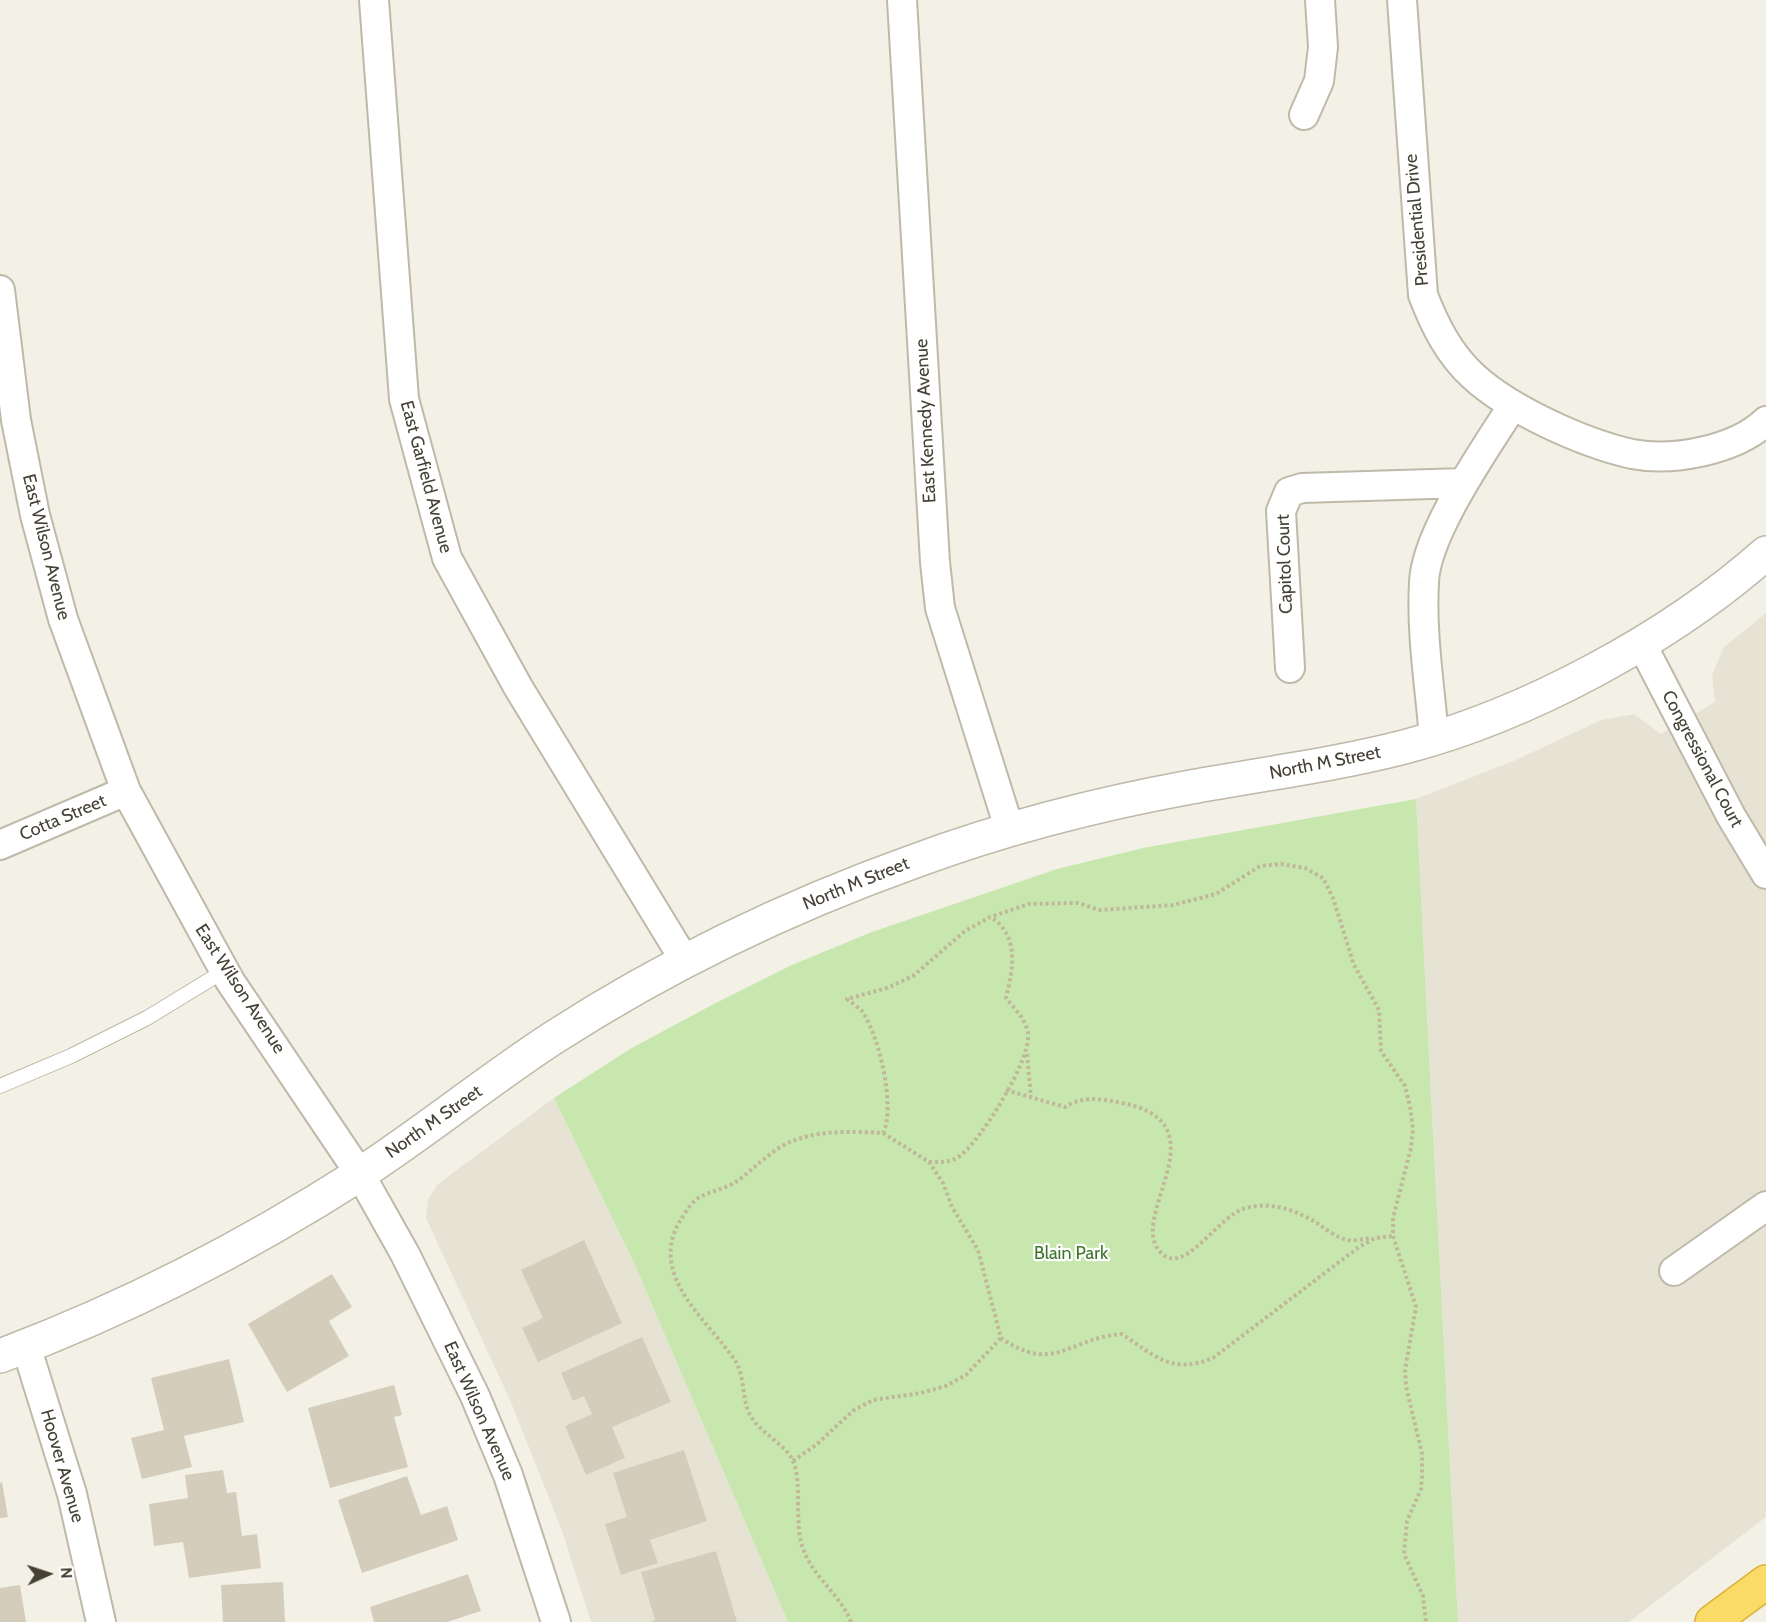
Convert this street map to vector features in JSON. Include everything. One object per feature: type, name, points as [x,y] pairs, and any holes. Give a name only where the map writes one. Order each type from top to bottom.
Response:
[{"type":"highway","points":[[1712,1622],[1766,1582]]},
{"type":"street","name":"East Garfield Avenue","points":[[374,0],[404,399],[447,558],[518,687],[685,961]]},
{"type":"street","name":"East Kennedy Avenue","points":[[902,0],[934,550],[939,596],[1010,831]]},
{"type":"street","points":[[1304,115],[1319,81],[1323,47],[1320,0]]},
{"type":"street","name":"Presidential Drive","points":[[1402,0],[1423,296],[1434,325],[1450,350],[1472,375],[1499,398],[1553,425],[1634,454],[1665,455],[1708,450],[1731,444],[1766,421]]},
{"type":"street","name":"East Wilson Avenue","points":[[0,290],[16,420],[35,515],[63,619],[126,791],[224,971],[360,1174],[405,1254],[475,1396],[516,1497],[556,1622]]},
{"type":"street","points":[[1434,738],[1423,581],[1434,543],[1464,483],[1513,405]]},
{"type":"street","name":"Capitol Court","points":[[1290,668],[1281,511],[1289,492],[1302,488],[1464,483]]},
{"type":"street","name":"North M Street","points":[[13,1351],[93,1319],[263,1233],[360,1174],[552,1039],[685,961],[814,900],[920,859],[1010,831],[1146,795],[1372,754],[1434,738],[1540,695],[1641,643],[1721,590],[1766,553]]},
{"type":"street","name":"Congressional Court","points":[[1641,643],[1731,816],[1766,874]]},
{"type":"street","name":"Cotta Street","points":[[0,845],[126,791]]},
{"type":"street","points":[[1674,1271],[1766,1206]]},
{"type":"street","name":"Hoover Avenue","points":[[13,1351],[72,1494],[101,1622]]},
{"type":"lane","points":[[0,1086],[72,1056],[147,1018],[224,971]]},
{"type":"path","points":[[883,1133],[888,1122],[879,1053],[871,1028],[861,1010],[847,999],[887,988],[913,976],[965,931],[990,917],[1029,904],[1078,903],[1099,910],[1173,905],[1216,894],[1260,866],[1281,864],[1305,868],[1323,878],[1333,897],[1354,965],[1379,1010],[1381,1050],[1405,1086],[1410,1106],[1413,1129],[1411,1148],[1393,1218],[1393,1236],[1413,1289],[1416,1307],[1406,1370],[1406,1386],[1422,1454],[1422,1476],[1421,1489],[1407,1521],[1404,1554],[1423,1596],[1426,1622]]},
{"type":"path","points":[[990,917],[1009,935],[1013,960],[1006,998],[1024,1022],[1028,1035],[1031,1096]]},
{"type":"path","points":[[929,1162],[948,1163],[978,1138],[1006,1090],[1016,1078],[1027,1050]]},
{"type":"path","points":[[1006,1090],[1065,1107],[1078,1099],[1106,1100],[1137,1107],[1157,1118],[1171,1143],[1171,1158],[1151,1235],[1157,1249],[1168,1258],[1179,1259],[1190,1255],[1223,1220],[1249,1207],[1290,1209],[1347,1240],[1393,1236]]},
{"type":"path","points":[[851,1622],[832,1589],[810,1566],[803,1550],[799,1537],[792,1461],[750,1417],[738,1365],[689,1304],[678,1286],[671,1244],[673,1232],[699,1197],[732,1185],[775,1150],[801,1139],[843,1131],[883,1133],[929,1162],[943,1183],[952,1207],[978,1250],[1001,1338],[1026,1354],[1043,1356],[1066,1350],[1103,1335],[1122,1334],[1147,1353],[1166,1362],[1182,1366],[1196,1365],[1213,1358],[1334,1265],[1375,1238]]},
{"type":"path","points":[[792,1461],[816,1445],[854,1410],[873,1400],[921,1393],[946,1386],[966,1375],[1001,1338]]},
{"type":"shaded area","points":[[1766,613],[1766,1517],[1629,1622],[1458,1622],[1416,799],[1516,760],[1601,720],[1634,714],[1661,734],[1715,702],[1712,675],[1724,647]]},
{"type":"shaded area","points":[[554,1098],[635,1265],[788,1622],[591,1622],[561,1528],[510,1400],[426,1218],[428,1200],[438,1184]]},
{"type":"green space","name":"Blain Park","points":[[1416,799],[1458,1622],[788,1622],[635,1265],[554,1098],[630,1049],[710,1006],[792,965],[872,932],[1057,869],[1143,848]]},
{"type":"building","points":[[584,1240],[622,1323],[538,1362],[522,1328],[543,1318],[521,1270]]},
{"type":"building","points":[[332,1274],[352,1307],[329,1321],[349,1356],[287,1392],[248,1324]]},
{"type":"building","points":[[642,1337],[671,1402],[612,1427],[625,1458],[586,1475],[565,1426],[592,1414],[584,1396],[573,1401],[561,1373]]},
{"type":"building","points":[[229,1359],[244,1422],[184,1436],[192,1467],[142,1479],[131,1438],[164,1430],[151,1378]]},
{"type":"building","points":[[394,1385],[402,1415],[394,1417],[408,1467],[330,1488],[308,1408]]},
{"type":"building","points":[[684,1450],[707,1521],[650,1540],[658,1563],[621,1575],[605,1524],[627,1517],[613,1473]]},
{"type":"building","points":[[223,1470],[227,1493],[236,1492],[242,1536],[257,1534],[261,1568],[189,1578],[183,1542],[154,1546],[149,1504],[188,1498],[185,1475]]},
{"type":"building","points":[[407,1476],[421,1515],[447,1506],[458,1540],[362,1573],[338,1500]]},
{"type":"building","points":[[2,1482],[8,1517],[0,1518],[0,1483]]},
{"type":"building","points":[[716,1551],[737,1622],[650,1622],[655,1620],[641,1572]]},
{"type":"building","points":[[468,1574],[481,1611],[447,1622],[374,1622],[370,1607]]},
{"type":"building","points":[[283,1582],[285,1622],[223,1622],[221,1585]]},
{"type":"building","points":[[20,1585],[26,1622],[0,1622],[0,1588]]}]
